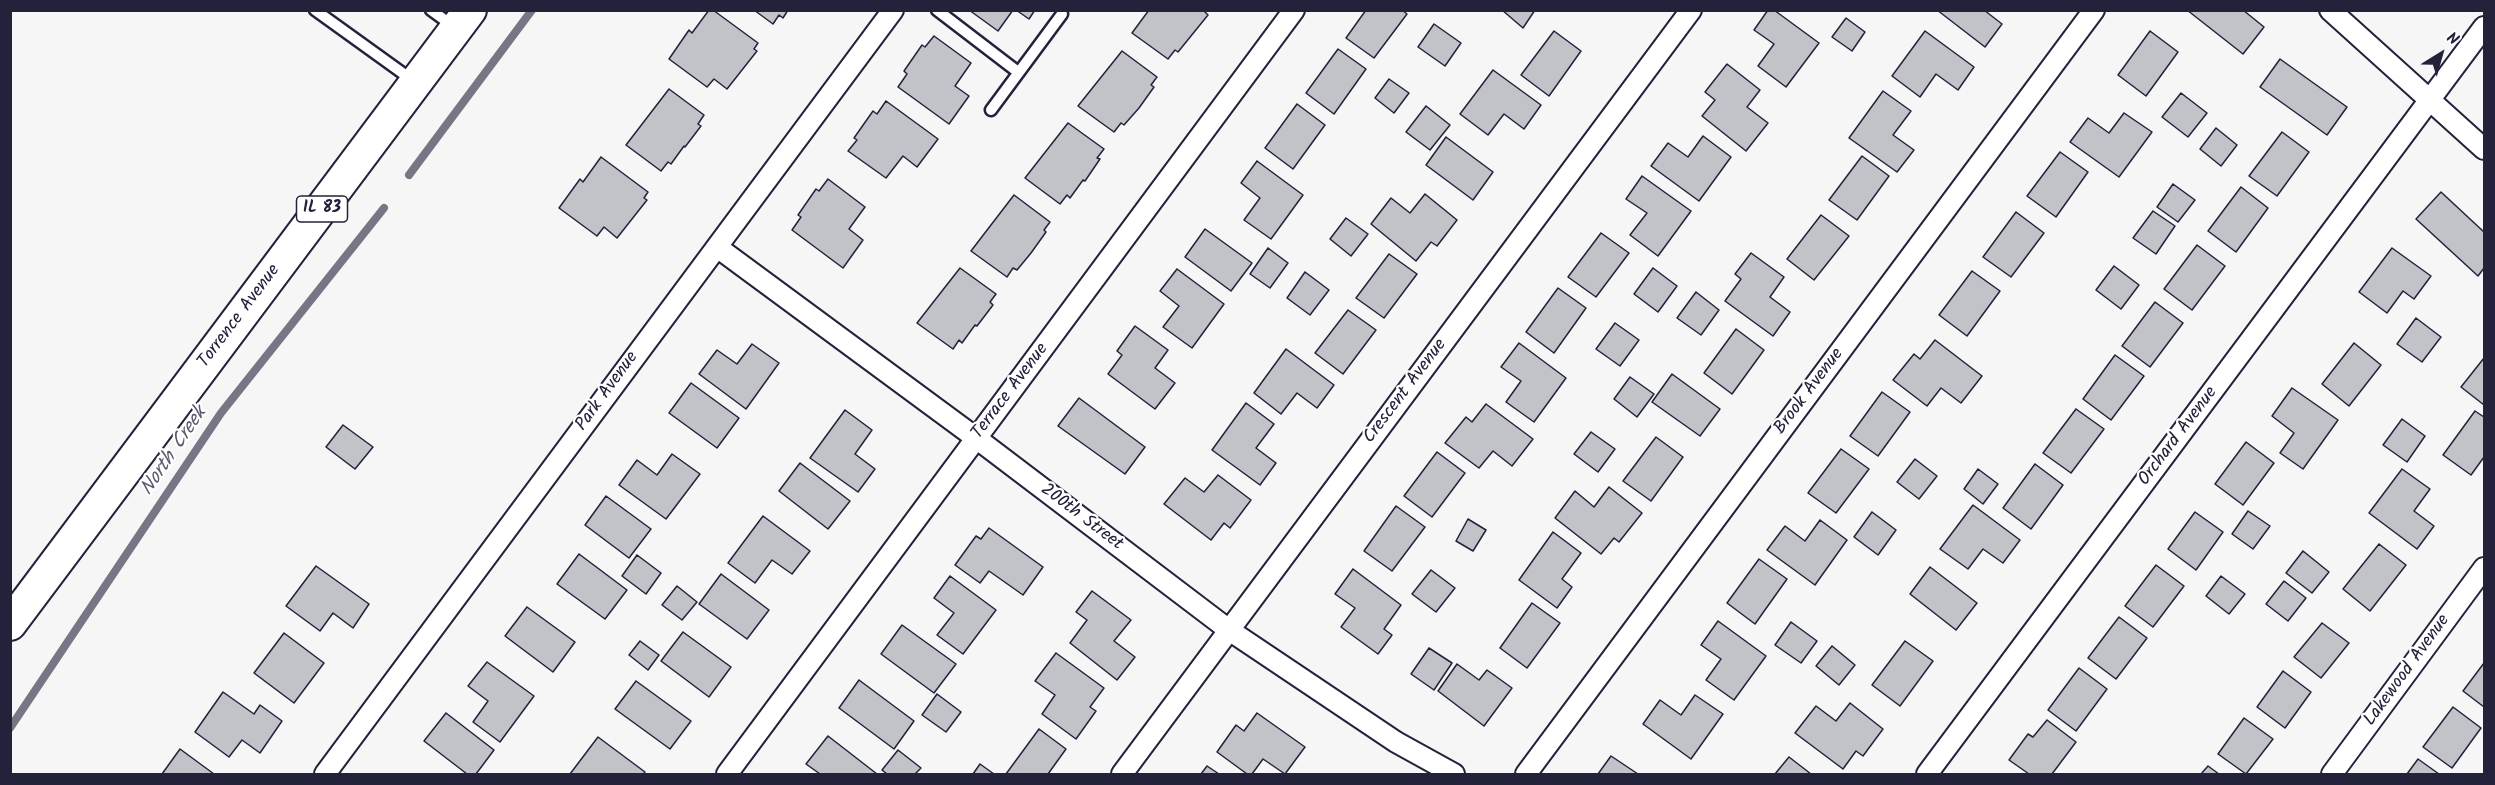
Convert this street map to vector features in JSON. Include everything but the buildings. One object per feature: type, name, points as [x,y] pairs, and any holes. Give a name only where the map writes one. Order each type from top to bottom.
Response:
[{"type":"main road","name":"Torrence Avenue","points":[[10,624],[464,20]]},
{"type":"street","name":"Park Avenue","points":[[325,774],[893,10]]},
{"type":"street","name":"Terrace Avenue","points":[[727,774],[1294,10]]},
{"type":"street","name":"Crescent Avenue","points":[[1122,774],[1691,10]]},
{"type":"street","name":"Brook Avenue","points":[[1526,774],[2094,10]]},
{"type":"street","points":[[2330,10],[2484,149]]},
{"type":"street","name":"Orchard Avenue","points":[[1927,774],[2484,27]]},
{"type":"street","name":"200th Street","points":[[717,247],[976,438],[1229,630],[1396,742],[1454,774]]},
{"type":"street","name":"Lakewood Avenue","points":[[2332,774],[2484,568]]},
{"type":"lane","points":[[315,10],[416,82]]},
{"type":"lane","points":[[431,10],[464,20]]},
{"type":"lane","points":[[937,10],[1018,72]]},
{"type":"lane","points":[[991,110],[1062,14]]},
{"type":"waterway","points":[[409,175],[532,10]]},
{"type":"waterway","name":"North Creek","points":[[10,728],[221,413],[384,208]]}]
